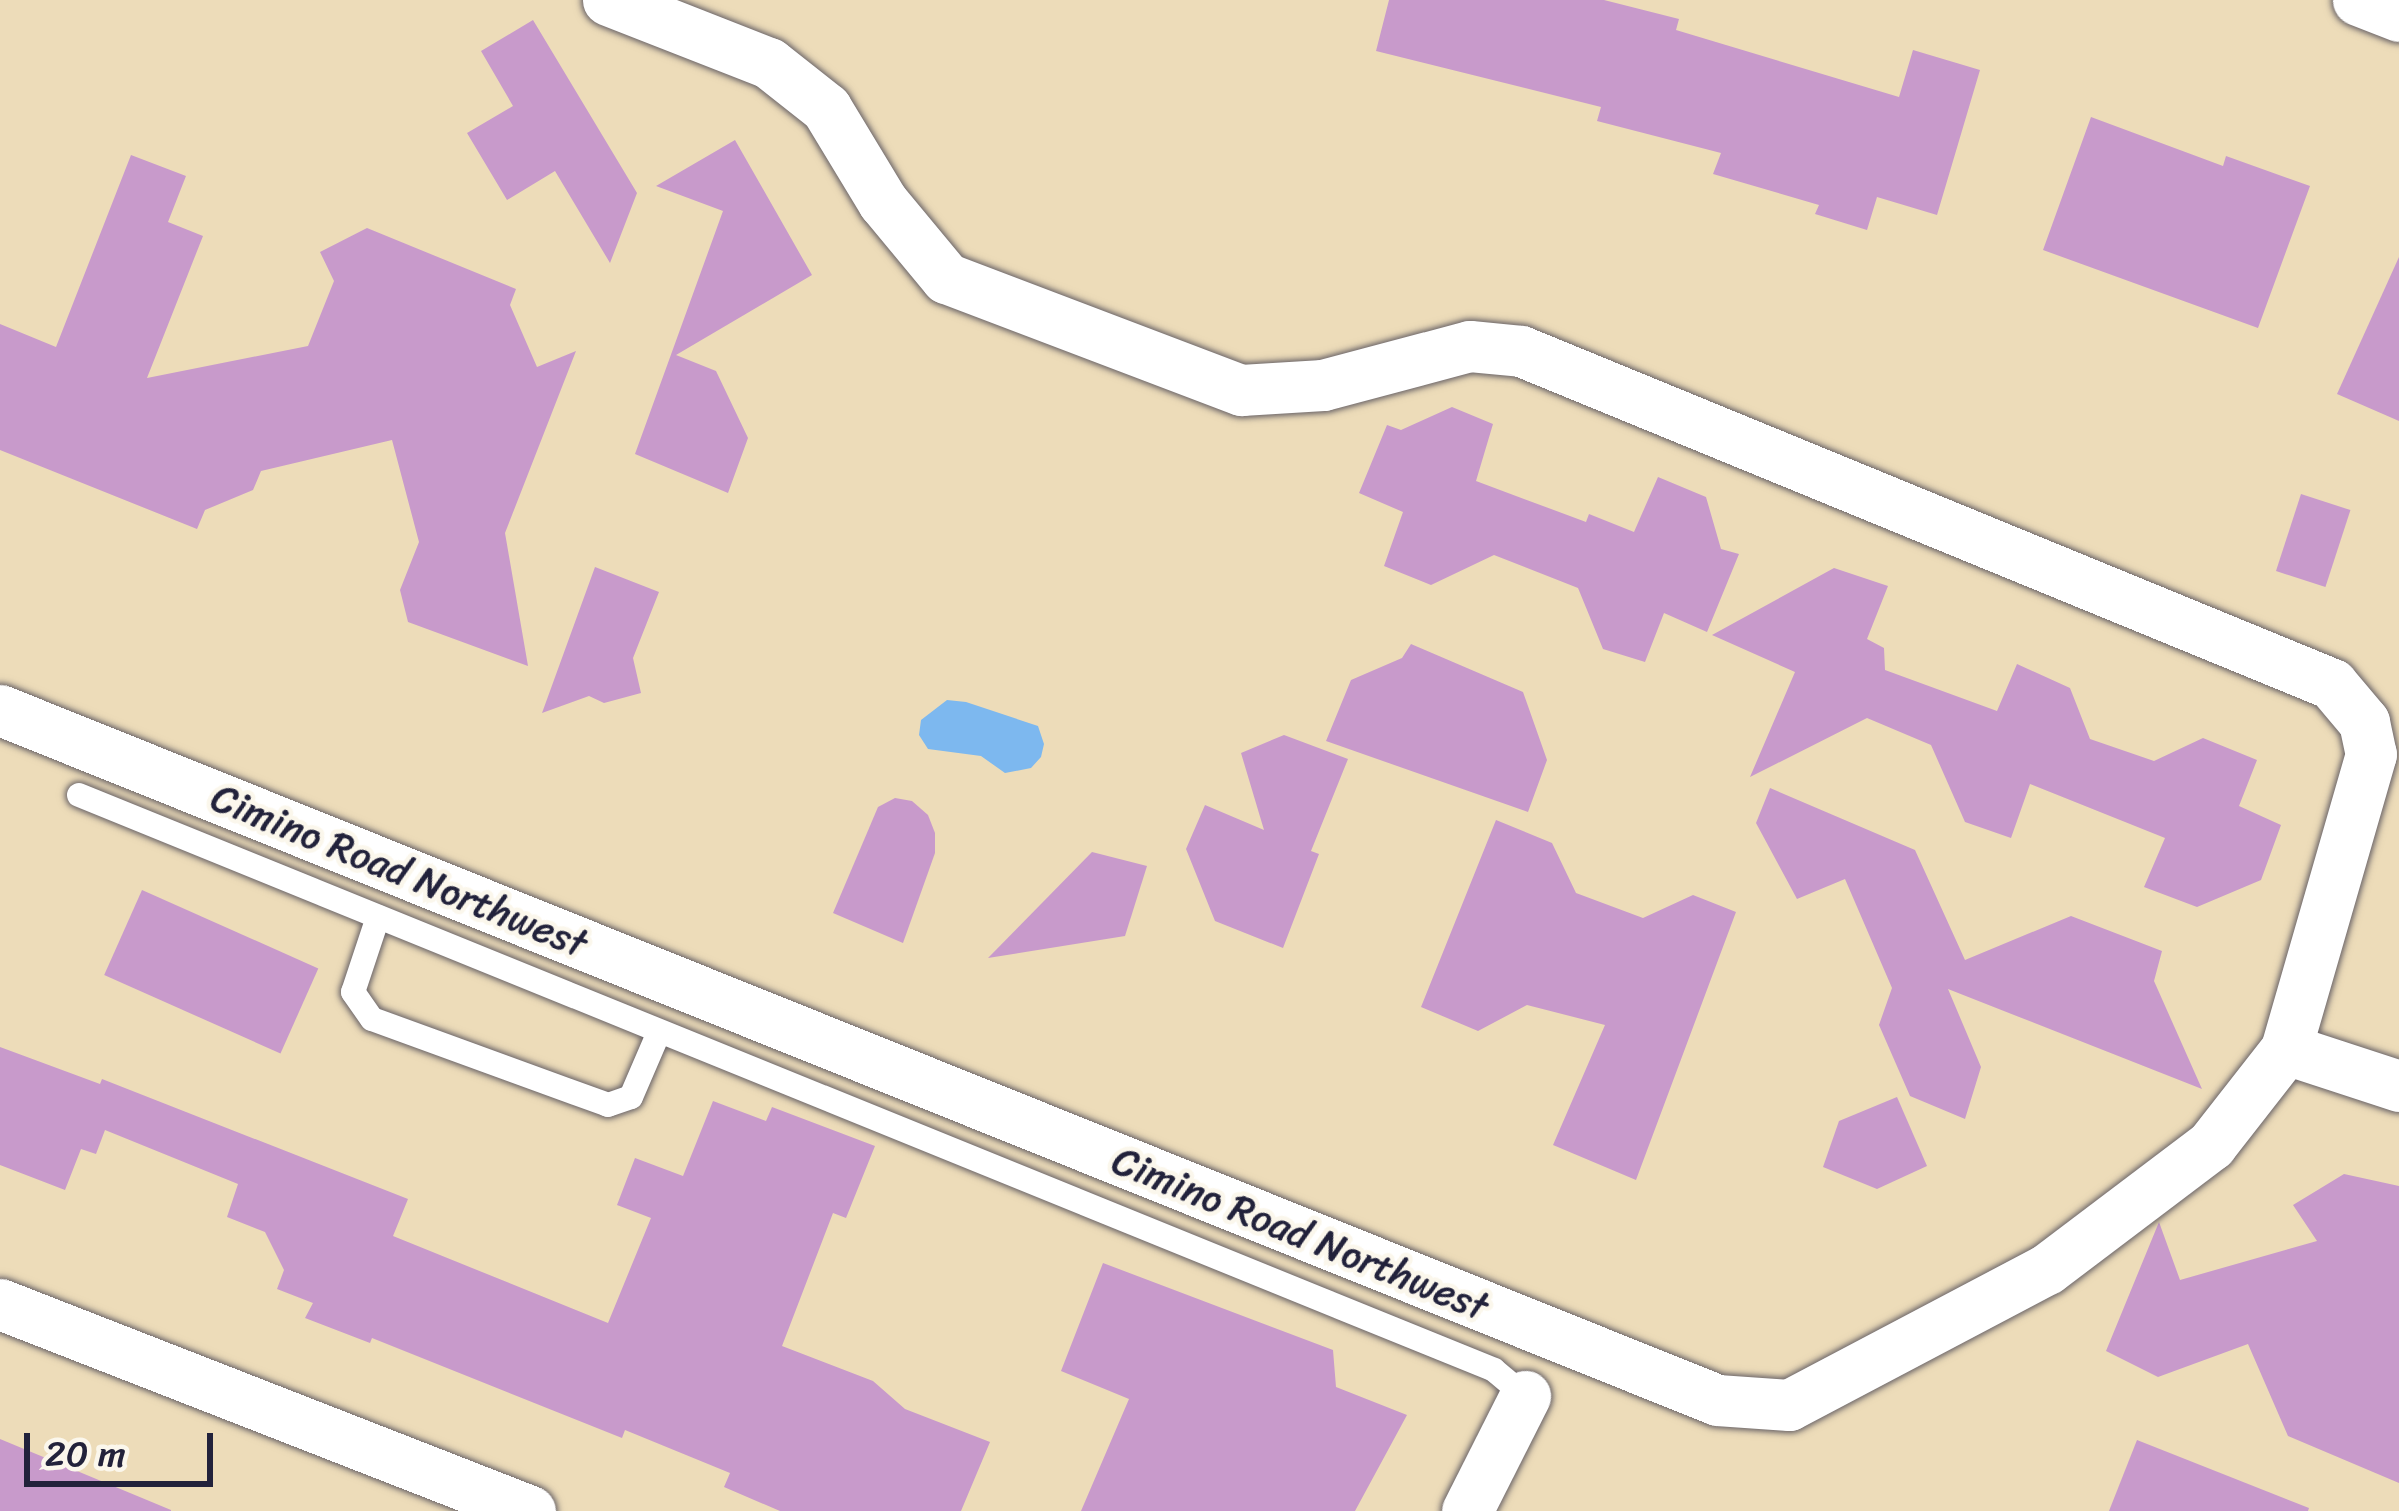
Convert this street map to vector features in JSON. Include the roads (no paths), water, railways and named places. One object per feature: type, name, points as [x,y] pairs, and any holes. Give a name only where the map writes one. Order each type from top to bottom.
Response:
[{"type":"street","points":[[608,0],[769,63],[826,108],[883,202],[946,278],[1241,390],[1323,385],[1470,346],[1521,351],[2332,684],[2364,722],[2371,754],[2286,1049],[2399,1086]]},
{"type":"street","points":[[2358,0],[2399,16]]},
{"type":"street","name":"Cimino Road Northwest","points":[[0,710],[1717,1400],[1789,1405],[2047,1269],[2211,1144],[2286,1049]]},
{"type":"street","points":[[0,1304],[530,1511]]},
{"type":"street","points":[[1468,1511],[1525,1396]]},
{"type":"lane","points":[[80,795],[1494,1370],[1525,1396]]},
{"type":"lane","points":[[378,917],[352,992],[372,1019],[608,1105],[631,1097],[659,1032]]},
{"type":"water","points":[[947,700],[1038,726],[1044,744],[1041,757],[1031,768],[1005,773],[981,756],[928,749],[919,735],[921,720]]}]
